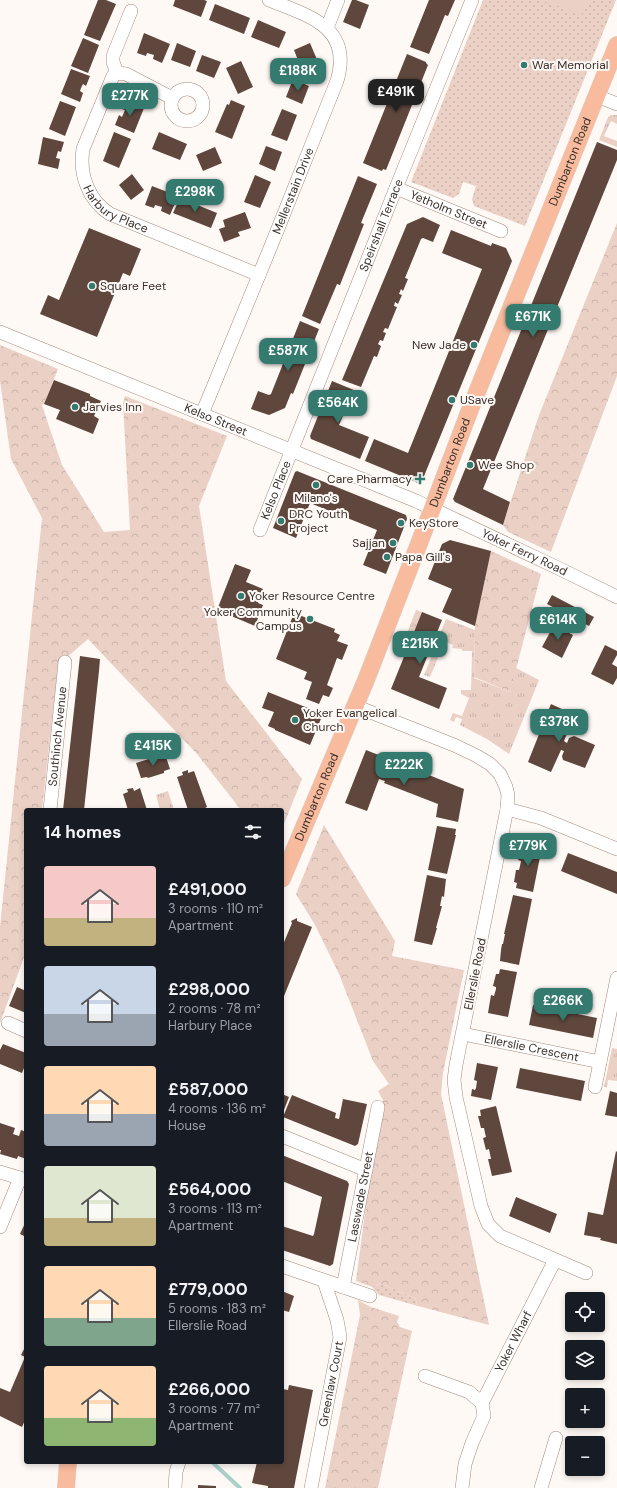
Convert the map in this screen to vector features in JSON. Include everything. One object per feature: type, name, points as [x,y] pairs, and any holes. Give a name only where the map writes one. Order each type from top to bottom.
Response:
[{"type":"main road","name":"Dumbarton Road","points":[[285,873],[315,798],[355,706],[474,400],[617,45]]},
{"type":"main road","points":[[66,1488],[68,1464]]},
{"type":"street","name":"Mellerstain Drive","points":[[202,414],[338,81],[342,61],[337,42],[327,28],[308,16],[269,0]]},
{"type":"street","points":[[327,28],[338,0]]},
{"type":"street","name":"Speirshall Terrace","points":[[292,450],[472,0]]},
{"type":"street","points":[[131,11],[113,56],[113,62],[117,73],[126,74],[172,98]]},
{"type":"street","name":"Harbury Place","points":[[117,73],[112,76],[82,157],[85,181],[93,198],[98,205],[110,214],[259,275]]},
{"type":"street","points":[[597,96],[617,104]]},
{"type":"street","name":"Yetholm Street","points":[[396,188],[501,231]]},
{"type":"street","name":"Kelso Street","points":[[0,332],[292,450],[432,509]]},
{"type":"street","name":"Kelso Place","points":[[260,530],[292,450]]},
{"type":"street","name":"Yoker Ferry Road","points":[[432,509],[617,597]]},
{"type":"street","name":"Southinch Avenue","points":[[50,808],[65,662]]},
{"type":"street","name":"Ellerslie Road","points":[[355,706],[478,756],[490,764],[500,774],[506,787],[508,795],[507,809],[455,1072],[455,1089],[477,1189],[488,1224],[500,1236],[586,1273]]},
{"type":"street","points":[[507,809],[541,818],[617,849]]},
{"type":"street","points":[[595,1087],[617,978]]},
{"type":"street","points":[[8,1024],[24,1030]]},
{"type":"street","name":"Ellerslie Crescent","points":[[463,1034],[600,1062]]},
{"type":"street","name":"Lasswade Street","points":[[343,1287],[378,1107]]},
{"type":"street","points":[[284,1137],[366,1170]]},
{"type":"street","points":[[0,1172],[23,1179],[0,1226]]},
{"type":"street","name":"Yoker Wharf","points":[[462,1488],[465,1464],[472,1443],[484,1416],[482,1403],[555,1260]]},
{"type":"street","points":[[284,1267],[370,1296]]},
{"type":"street","name":"Greenlaw Court","points":[[311,1488],[340,1337],[324,1281]]},
{"type":"street","points":[[425,1376],[469,1392],[482,1403]]},
{"type":"street","points":[[541,1488],[556,1438]]},
{"type":"street","points":[[175,1488],[176,1472],[178,1464]]},
{"type":"green space","points":[[483,0],[616,0],[525,226],[474,206],[472,199],[476,186],[463,182],[459,194],[453,198],[411,182]]},
{"type":"green space","points":[[541,0],[588,0],[582,15]]},
{"type":"green space","points":[[611,115],[617,115],[617,124],[611,121],[604,136],[617,141],[617,147],[599,140],[608,117]]},
{"type":"green space","points":[[617,223],[617,376],[551,552],[508,532],[503,525],[539,415]]},
{"type":"green space","points":[[0,345],[58,369],[44,404],[42,405],[62,465],[104,532],[130,530],[123,403],[125,396],[227,436],[199,506],[226,681],[302,779],[284,824],[284,808],[239,808],[197,754],[88,639],[58,665],[42,808],[24,808],[24,957],[0,1023],[0,927],[42,518],[11,459],[0,381]]},
{"type":"green space","points":[[491,551],[541,574],[510,692],[474,677],[475,626]]},
{"type":"green space","points":[[416,610],[422,612],[405,653],[400,651]]},
{"type":"green space","points":[[446,619],[475,630],[474,678],[510,692],[516,668],[539,680],[509,754],[487,739],[460,725],[462,719],[456,717],[454,722],[450,720],[453,713],[462,716],[469,698],[461,694],[461,690],[471,690],[472,651],[462,651],[462,649],[452,648],[453,645],[444,641],[443,644],[437,642]]},
{"type":"green space","points":[[436,646],[442,648],[430,677],[424,675]]},
{"type":"green space","points":[[168,791],[173,808],[159,808],[156,795]]},
{"type":"green space","points":[[324,825],[395,941],[392,956],[464,970],[443,1073],[441,1094],[489,1325],[418,1306],[415,1298],[381,1284],[372,1287],[356,1281],[370,1175],[381,1121],[383,1100],[378,1091],[389,1084],[373,1061],[339,974],[315,925],[296,894]]},
{"type":"green space","points":[[612,1048],[617,1049],[617,1081],[608,1080],[607,1087],[604,1087]]},
{"type":"green space","points":[[381,1284],[415,1298],[418,1306],[379,1295],[372,1287]]},
{"type":"green space","points":[[358,1300],[371,1307],[399,1316],[397,1322],[400,1327],[412,1331],[378,1488],[325,1488],[360,1315]]},
{"type":"building","points":[[98,0],[106,0],[116,4],[100,41],[84,35]]},
{"type":"building","points":[[175,0],[207,1],[201,17],[173,6]]},
{"type":"building","points":[[352,0],[369,5],[360,29],[343,22]]},
{"type":"building","points":[[429,0],[455,0],[448,16],[445,15],[429,54],[410,47]]},
{"type":"building","points":[[215,4],[250,18],[244,34],[209,20]]},
{"type":"building","points":[[258,20],[286,32],[279,48],[251,37]]},
{"type":"building","points":[[144,33],[170,44],[162,63],[153,59],[154,55],[147,53],[146,56],[137,53]]},
{"type":"building","points":[[83,38],[99,45],[88,73],[71,66]]},
{"type":"building","points":[[177,43],[196,51],[190,67],[171,60]]},
{"type":"building","points":[[310,43],[318,62],[301,68],[294,50]]},
{"type":"building","points":[[407,54],[426,62],[428,65],[386,170],[383,169],[382,171],[363,163]]},
{"type":"building","points":[[202,55],[221,62],[214,78],[196,71]]},
{"type":"building","points":[[241,61],[253,87],[238,94],[226,68]]},
{"type":"building","points":[[71,69],[90,76],[86,86],[83,84],[81,88],[80,91],[83,93],[80,102],[61,94]]},
{"type":"building","points":[[293,79],[309,86],[302,104],[286,97]]},
{"type":"building","points":[[126,100],[144,108],[134,133],[115,125],[119,115],[122,117],[125,110],[122,109]]},
{"type":"building","points":[[231,100],[245,106],[232,139],[215,132],[227,104],[229,105]]},
{"type":"building","points":[[60,101],[76,107],[65,136],[49,129]]},
{"type":"building","points":[[282,109],[297,115],[287,141],[271,135]]},
{"type":"building","points":[[114,132],[131,139],[119,168],[103,161]]},
{"type":"building","points":[[159,132],[187,144],[180,160],[152,149]]},
{"type":"building","points":[[43,137],[64,142],[61,152],[58,151],[56,158],[60,159],[58,169],[38,164]]},
{"type":"building","points":[[597,142],[617,150],[617,160],[483,489],[510,502],[503,525],[455,502],[453,499]]},
{"type":"building","points":[[266,146],[282,152],[275,171],[259,164]]},
{"type":"building","points":[[215,147],[222,163],[203,171],[196,155]]},
{"type":"building","points":[[132,174],[144,190],[131,200],[119,185]]},
{"type":"building","points":[[255,175],[271,182],[260,208],[244,202]]},
{"type":"building","points":[[358,176],[377,184],[361,223],[364,224],[340,285],[337,284],[320,324],[302,316]]},
{"type":"building","points":[[152,186],[178,196],[170,215],[161,211],[162,207],[155,205],[154,208],[145,205]]},
{"type":"building","points":[[180,198],[217,213],[211,228],[173,213]]},
{"type":"building","points":[[245,212],[251,228],[238,232],[240,236],[224,242],[219,229],[225,227],[223,220]]},
{"type":"building","points":[[423,217],[440,225],[433,242],[423,238],[421,239],[405,278],[408,279],[403,291],[401,289],[399,294],[402,295],[398,304],[395,302],[394,306],[397,307],[388,329],[385,328],[383,332],[386,333],[383,341],[380,340],[378,344],[381,346],[377,357],[374,356],[361,387],[342,380],[407,224]]},
{"type":"building","name":"Square Feet","points":[[89,228],[141,249],[130,276],[123,273],[97,337],[40,314],[48,295],[59,300]]},
{"type":"building","points":[[451,230],[491,246],[492,243],[506,248],[512,261],[422,481],[418,483],[365,461],[374,439],[408,453],[482,269],[442,253]]},
{"type":"building","points":[[300,321],[319,329],[293,394],[291,393],[285,408],[269,415],[251,409],[258,391],[269,395],[271,394]]},
{"type":"building","name":"Jarvies Inn","points":[[54,380],[90,394],[90,396],[101,401],[94,416],[99,419],[93,434],[56,419],[60,410],[44,404]]},
{"type":"building","points":[[332,381],[354,390],[339,425],[369,437],[360,459],[311,439],[310,436]]},
{"type":"building","points":[[297,471],[406,515],[407,519],[386,574],[363,565],[377,530],[310,503],[296,538],[273,528],[295,472]]},
{"type":"building","points":[[450,540],[491,551],[475,626],[442,612],[452,589],[428,579],[442,544]]},
{"type":"building","name":"Yoker Resource Centre","points":[[235,564],[251,570],[246,582],[263,589],[258,603],[263,605],[255,626],[217,610]]},
{"type":"building","points":[[552,595],[594,617],[589,626],[547,604]]},
{"type":"building","points":[[422,612],[442,620],[419,677],[447,688],[439,709],[391,689]]},
{"type":"building","points":[[294,613],[335,629],[334,632],[340,635],[337,641],[348,645],[342,660],[337,658],[327,685],[333,688],[329,697],[323,695],[319,704],[306,699],[312,682],[304,679],[307,672],[276,659]]},
{"type":"building","points":[[554,625],[573,635],[562,658],[542,647]]},
{"type":"building","points":[[605,645],[617,651],[617,655],[612,664],[617,667],[617,678],[613,685],[591,674]]},
{"type":"building","points":[[80,656],[100,659],[84,808],[63,808]]},
{"type":"building","name":"Yoker Evangelical Church","points":[[268,692],[323,714],[310,745],[268,726],[274,712],[262,708]]},
{"type":"building","points":[[551,704],[564,710],[562,714],[573,719],[564,741],[567,743],[569,738],[574,736],[595,745],[585,768],[563,760],[562,756],[564,751],[561,750],[551,772],[528,762]]},
{"type":"building","points":[[366,750],[464,789],[458,822],[436,817],[438,804],[384,783],[385,781],[379,779],[367,811],[345,803]]},
{"type":"building","points":[[165,754],[170,769],[164,771],[164,773],[148,778],[141,778],[136,763]]},
{"type":"building","points":[[188,770],[188,773],[194,771],[207,807],[187,808],[177,777],[183,775],[182,772]]},
{"type":"building","points":[[133,788],[134,791],[140,788],[146,808],[127,808],[123,794],[128,792],[127,789]]},
{"type":"building","points":[[437,826],[456,829],[447,874],[428,870]]},
{"type":"building","points":[[522,843],[542,847],[533,892],[516,888],[517,883],[514,882],[516,870],[519,870],[520,866],[521,861],[518,860]]},
{"type":"building","points":[[568,853],[617,872],[617,894],[561,871]]},
{"type":"building","points":[[427,875],[446,879],[444,897],[442,896],[440,906],[442,906],[432,945],[414,941]]},
{"type":"building","points":[[513,895],[532,899],[519,965],[500,961],[502,944]]},
{"type":"building","points":[[297,918],[297,921],[312,927],[284,996],[284,942],[292,923],[291,921]]},
{"type":"building","points":[[500,969],[517,972],[508,1017],[488,1013],[491,995],[494,996],[496,989],[496,987],[493,986],[496,974],[499,974]]},
{"type":"building","points":[[17,987],[24,990],[24,1012],[9,1006]]},
{"type":"building","points":[[533,1005],[597,1018],[593,1038],[529,1025]]},
{"type":"building","points":[[3,1044],[24,1052],[24,1068],[22,1073],[0,1064],[0,1050]]},
{"type":"building","points":[[477,1063],[498,1067],[491,1100],[471,1096],[472,1089],[475,1090],[476,1088],[477,1081],[474,1080]]},
{"type":"building","points":[[520,1068],[585,1081],[581,1101],[516,1088]]},
{"type":"building","points":[[610,1091],[617,1093],[617,1117],[605,1115]]},
{"type":"building","points":[[284,1095],[289,1097],[284,1110]]},
{"type":"building","points":[[292,1095],[336,1113],[335,1118],[339,1119],[343,1099],[367,1104],[358,1144],[355,1146],[284,1117]]},
{"type":"building","points":[[496,1106],[512,1172],[492,1176],[488,1159],[491,1159],[489,1149],[486,1150],[483,1138],[486,1137],[484,1128],[481,1128],[478,1116],[481,1116],[480,1110]]},
{"type":"building","points":[[0,1123],[15,1128],[13,1134],[19,1136],[21,1130],[24,1131],[24,1158],[18,1156],[17,1159],[0,1154]]},
{"type":"building","points":[[616,1151],[617,1244],[600,1240],[601,1238],[584,1235],[588,1212],[603,1215]]},
{"type":"building","points":[[284,1156],[347,1181],[349,1184],[333,1264],[330,1266],[284,1251],[284,1227],[313,1236],[322,1197],[284,1182]]},
{"type":"building","points":[[516,1197],[557,1214],[550,1233],[509,1216]]},
{"type":"building","points":[[24,1225],[24,1236],[20,1234]]},
{"type":"building","points":[[284,1292],[294,1296],[289,1312],[284,1311]]},
{"type":"building","points":[[24,1349],[24,1356],[21,1355]]},
{"type":"building","points":[[24,1359],[24,1422],[22,1427],[0,1416],[0,1388],[10,1392]]},
{"type":"building","points":[[289,1385],[313,1390],[294,1488],[268,1488],[268,1486],[252,1483],[257,1464],[284,1464],[284,1389],[288,1390]]},
{"type":"building","points":[[198,1485],[216,1486],[216,1488],[198,1488]]},
{"type":"waterway","points":[[214,1464],[240,1488]]},
{"type":"place","name":"War Memorial","points":[[524,65]]},
{"type":"place","name":"Square Feet","points":[[92,286]]},
{"type":"place","name":"New Jade","points":[[474,345]]},
{"type":"place","name":"USave","points":[[452,400]]},
{"type":"place","name":"Jarvies Inn","points":[[75,407]]},
{"type":"place","name":"Wee Shop","points":[[470,465]]},
{"type":"place","name":"Care Pharmacy","points":[[420,479]]},
{"type":"place","name":"Milano's","points":[[316,485]]},
{"type":"place","name":"DRC Youth Project","points":[[281,521]]},
{"type":"place","name":"KeyStore","points":[[401,523]]},
{"type":"place","name":"Sajjan","points":[[393,543]]},
{"type":"place","name":"Papa Gill's","points":[[387,557]]},
{"type":"place","name":"Yoker Resource Centre","points":[[241,596]]},
{"type":"place","name":"Yoker Community Campus","points":[[310,619]]},
{"type":"place","name":"Yoker Evangelical Church","points":[[295,720]]}]
